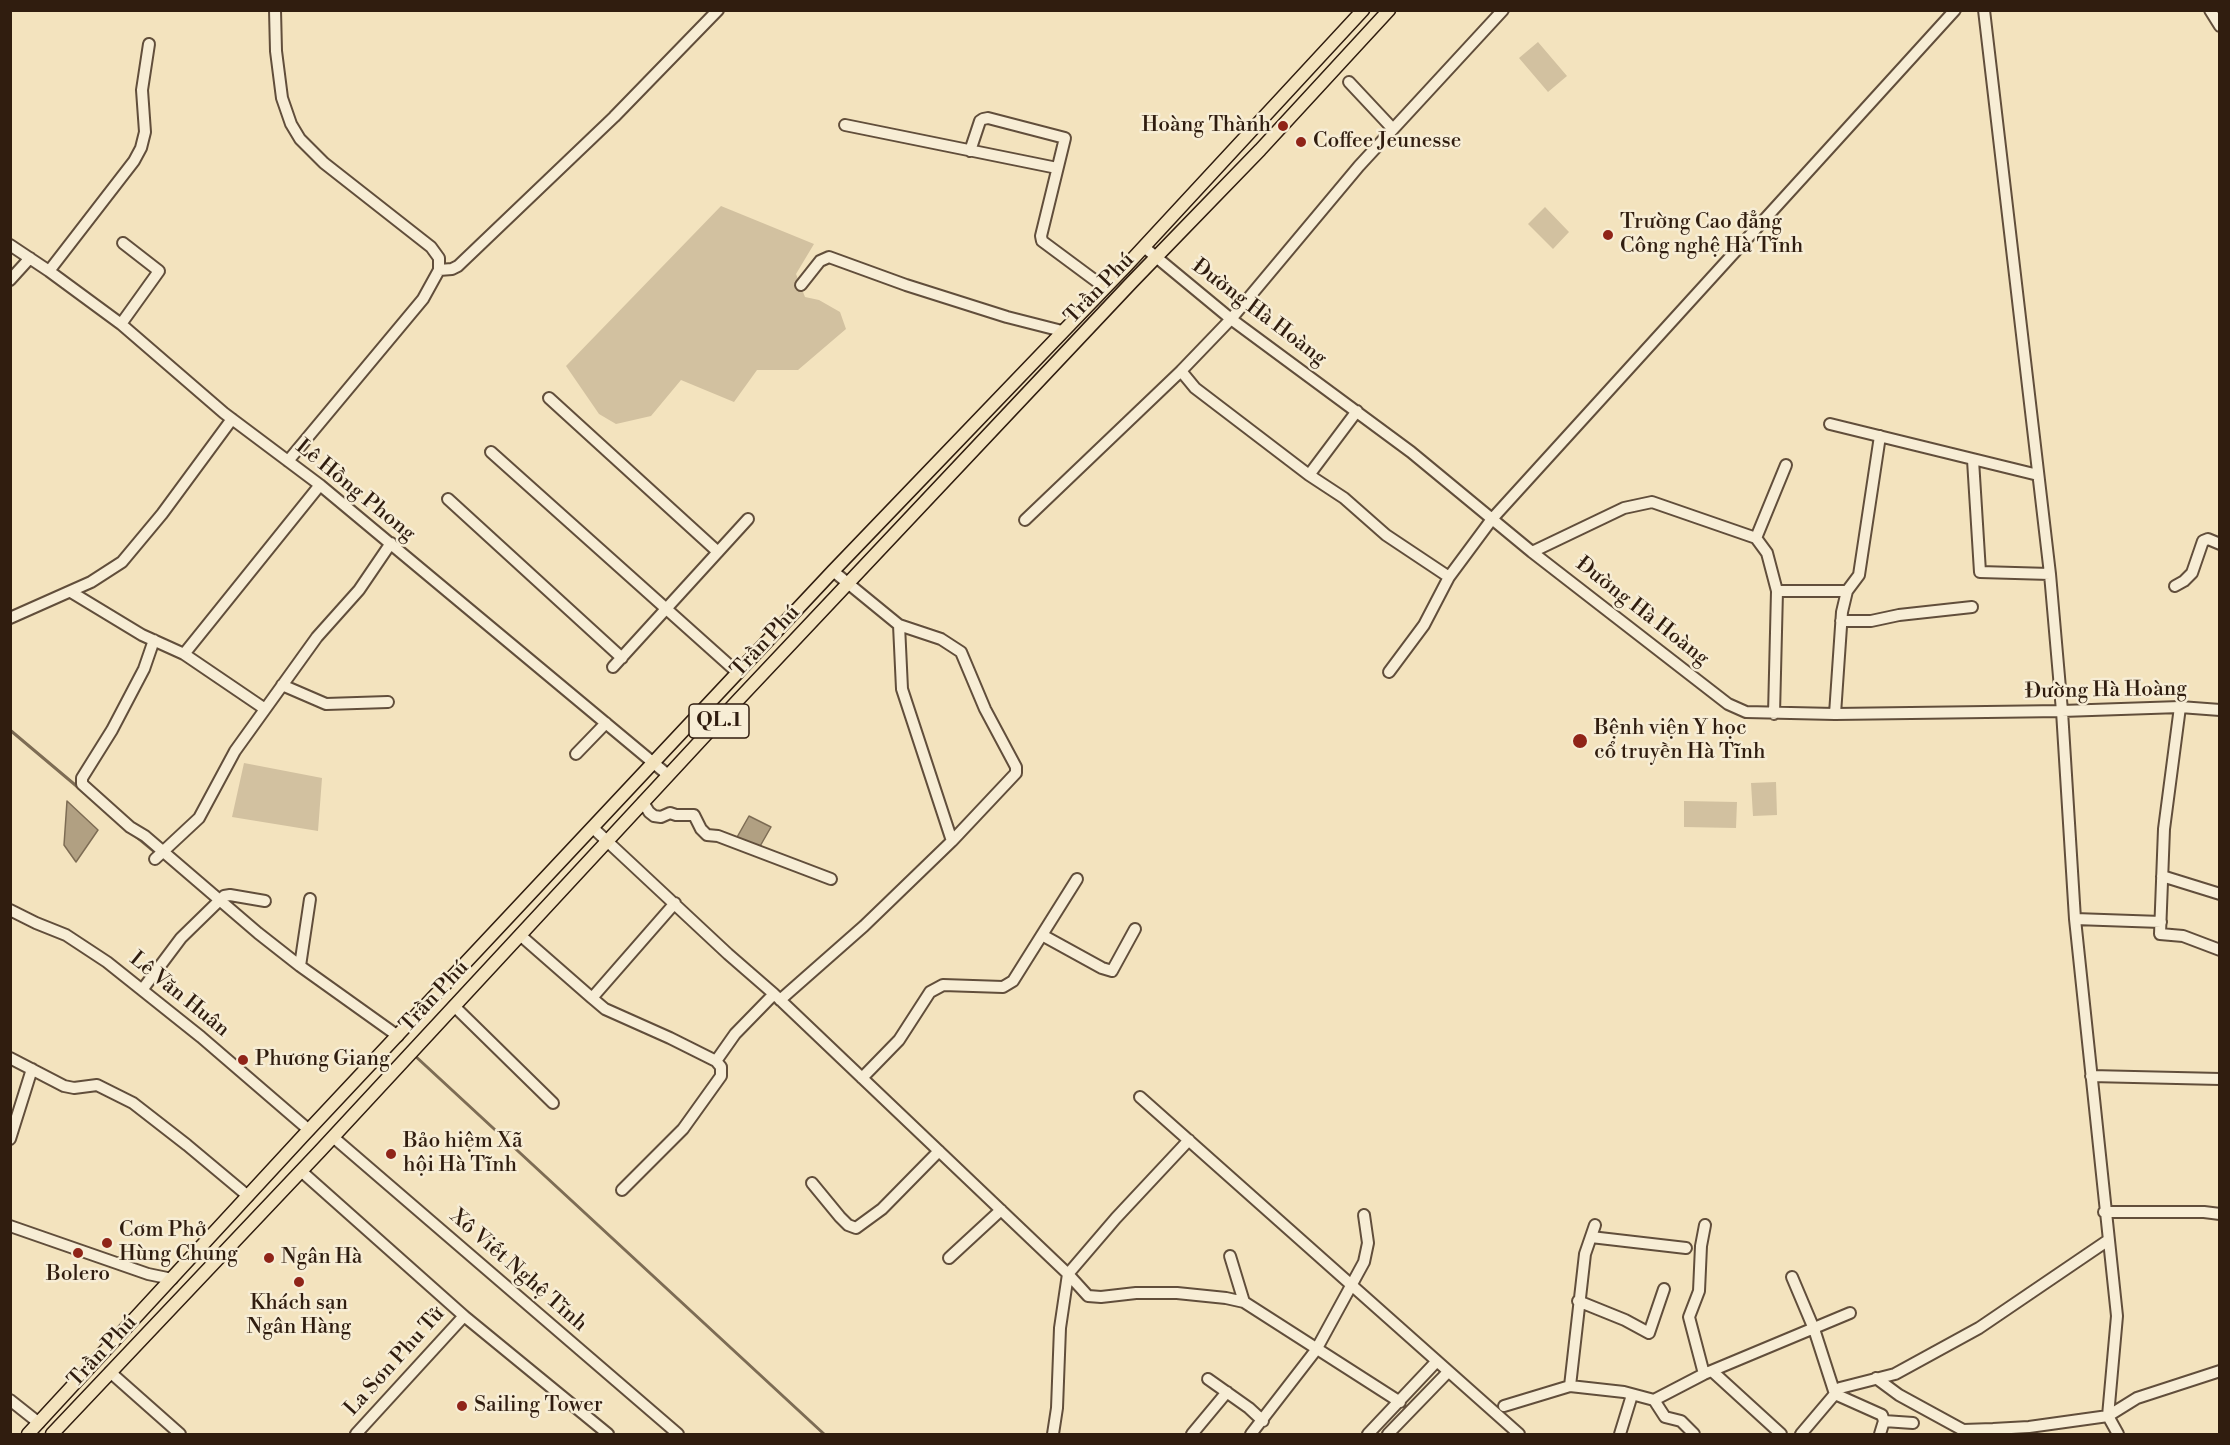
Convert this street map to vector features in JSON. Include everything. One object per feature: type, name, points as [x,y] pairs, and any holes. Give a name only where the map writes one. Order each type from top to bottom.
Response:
[{"type":"main road","name":"Trần Phú","points":[[28,1434],[309,1130],[833,571],[1104,286],[1144,247],[1364,10]]},
{"type":"main road","name":"Trần Phú","points":[[52,1434],[302,1171],[668,775],[1389,10]]},
{"type":"street","points":[[275,10],[276,51],[282,98],[291,124],[300,139],[324,163],[431,247],[439,258],[438,270],[423,299],[288,461]]},
{"type":"street","points":[[438,270],[458,266],[614,117],[718,10]]},
{"type":"street","points":[[1025,520],[1181,371],[1231,319],[1359,166],[1503,10]]},
{"type":"street","points":[[1389,672],[1424,625],[1436,597],[1449,577],[1492,519],[1955,10]]},
{"type":"street","points":[[1984,10],[2050,574],[2062,711],[2075,919],[2107,1241],[2117,1316],[2108,1416],[2118,1434]]},
{"type":"street","points":[[2210,10],[2220,26]]},
{"type":"street","points":[[49,271],[134,161],[141,148],[145,132],[142,90],[149,44]]},
{"type":"street","points":[[1349,82],[1393,129]]},
{"type":"street","points":[[970,151],[980,121],[988,118],[1065,138],[1041,236],[1042,242],[1104,286]]},
{"type":"street","points":[[845,125],[1057,168]]},
{"type":"street","points":[[121,324],[159,271],[123,243]]},
{"type":"street","name":"Lê Hồng Phong","points":[[10,245],[121,324],[232,419],[320,485],[391,543],[668,775]]},
{"type":"street","name":"Đường Hà Hoàng","points":[[1144,247],[1231,319],[1411,452],[1532,552],[1728,704],[1746,712],[1835,714],[2180,707],[2220,710]]},
{"type":"street","points":[[801,285],[820,261],[829,256],[906,285],[1007,317],[1062,331]]},
{"type":"street","points":[[10,280],[30,258]]},
{"type":"street","points":[[1181,371],[1195,388],[1309,475],[1344,498],[1386,535],[1449,577]]},
{"type":"street","points":[[549,398],[718,552]]},
{"type":"street","points":[[1309,475],[1357,411]]},
{"type":"street","points":[[10,618],[91,582],[122,562],[162,514],[232,419]]},
{"type":"street","points":[[1830,424],[2038,475]]},
{"type":"street","points":[[1835,714],[1841,621],[1847,591],[1859,575],[1880,436]]},
{"type":"street","points":[[492,452],[738,673]]},
{"type":"street","points":[[1973,460],[1980,572],[2050,574]]},
{"type":"street","points":[[1756,538],[1786,465]]},
{"type":"street","points":[[184,654],[320,485]]},
{"type":"street","points":[[448,499],[622,658]]},
{"type":"street","points":[[1532,552],[1624,508],[1652,502],[1756,538],[1767,553],[1777,591],[1774,714]]},
{"type":"street","points":[[613,667],[748,519]]},
{"type":"street","points":[[2175,586],[2192,573],[2203,541],[2208,539],[2220,544]]},
{"type":"street","points":[[159,855],[199,818],[235,751],[317,637],[359,590],[391,543]]},
{"type":"street","points":[[716,1061],[735,1034],[864,926],[952,842],[1016,773],[1016,767],[985,709],[961,652],[941,639],[899,625],[833,571]]},
{"type":"street","points":[[1777,591],[1847,591]]},
{"type":"street","points":[[71,592],[154,640],[184,654],[265,709]]},
{"type":"street","points":[[1841,621],[1871,621],[1899,615],[1972,607]]},
{"type":"street","points":[[899,625],[902,689],[952,842]]},
{"type":"street","points":[[154,640],[144,669],[112,730],[82,778],[82,784],[130,827],[145,836],[159,855],[215,903],[398,1036]]},
{"type":"street","points":[[282,685],[326,704],[387,702]]},
{"type":"street","points":[[2180,707],[2164,829],[2160,934],[2183,936],[2220,950]]},
{"type":"street","points":[[576,754],[606,723]]},
{"type":"street","points":[[643,802],[649,813],[654,816],[661,817],[670,813],[675,816],[694,815],[707,835],[718,836],[831,879]]},
{"type":"street","points":[[593,828],[777,997],[1068,1274],[1088,1296],[1101,1298],[1137,1293],[1177,1293],[1244,1302],[1400,1402]]},
{"type":"street","points":[[2162,876],[2220,894]]},
{"type":"street","points":[[861,1078],[899,1040],[930,992],[943,985],[1003,987],[1008,984],[1019,972],[1077,879]]},
{"type":"street","points":[[141,990],[181,938],[224,896],[265,901]]},
{"type":"street","points":[[300,966],[310,899]]},
{"type":"street","points":[[592,998],[675,903]]},
{"type":"street","name":"Lê Văn Huân","points":[[10,910],[66,934],[82,945],[201,1037],[309,1130]]},
{"type":"street","points":[[2075,919],[2161,922]]},
{"type":"street","points":[[1042,935],[1102,968],[1112,971],[1135,929]]},
{"type":"street","points":[[520,934],[605,1009],[716,1061],[722,1067],[721,1076],[713,1090],[682,1129],[622,1190]]},
{"type":"street","points":[[454,1006],[553,1103]]},
{"type":"street","points":[[10,1058],[52,1082],[74,1088],[92,1085],[105,1087],[133,1103],[188,1145],[248,1196]]},
{"type":"street","points":[[10,1138],[32,1069]]},
{"type":"street","points":[[2091,1076],[2220,1078]]},
{"type":"street","points":[[1140,1097],[1519,1434]]},
{"type":"street","name":"Xô Viết Nghệ Tĩnh","points":[[333,1137],[678,1434]]},
{"type":"street","points":[[1053,1434],[1057,1408],[1060,1328],[1068,1274],[1116,1218],[1189,1140]]},
{"type":"street","points":[[812,1183],[840,1217],[848,1225],[856,1228],[882,1209],[939,1151]]},
{"type":"street","points":[[302,1171],[464,1316],[608,1434]]},
{"type":"street","points":[[949,1258],[1001,1210]]},
{"type":"street","points":[[2104,1212],[2220,1214]]},
{"type":"street","points":[[1251,1434],[1316,1350],[1352,1286],[1367,1251],[1364,1215]]},
{"type":"street","points":[[1570,1386],[1585,1254],[1595,1225]]},
{"type":"street","points":[[1705,1225],[1701,1246],[1699,1291],[1689,1317],[1708,1373],[1781,1434]]},
{"type":"street","points":[[10,1226],[148,1274],[172,1279]]},
{"type":"street","points":[[1591,1237],[1686,1248]]},
{"type":"street","points":[[1801,1434],[1840,1388],[1895,1374],[1979,1328],[2107,1241]]},
{"type":"street","points":[[1230,1256],[1244,1302]]},
{"type":"street","points":[[1792,1277],[1814,1329],[1835,1394],[1882,1414],[1884,1422],[1880,1434]]},
{"type":"street","points":[[1578,1301],[1625,1320],[1649,1333],[1664,1289]]},
{"type":"street","points":[[1504,1406],[1570,1386],[1597,1388],[1654,1400],[1708,1373],[1850,1313]]},
{"type":"street","name":"La Sơn Phu Tử","points":[[356,1434],[464,1316]]},
{"type":"street","points":[[1368,1434],[1436,1362]]},
{"type":"street","points":[[1876,1378],[1899,1395],[1962,1432],[1995,1432],[2108,1416],[2137,1398],[2220,1371]]},
{"type":"street","points":[[110,1372],[180,1434]]},
{"type":"street","points":[[1388,1434],[1448,1372]]},
{"type":"street","points":[[1208,1379],[1263,1421]]},
{"type":"street","points":[[1192,1434],[1227,1392]]},
{"type":"street","points":[[1620,1434],[1632,1395]]},
{"type":"street","points":[[10,1400],[39,1422]]},
{"type":"street","points":[[1654,1400],[1665,1418],[1682,1422],[1694,1434]]},
{"type":"street","points":[[1884,1422],[1913,1423]]},
{"type":"shaded area","points":[[1538,42],[1567,76],[1548,92],[1519,58]]},
{"type":"shaded area","points":[[721,206],[814,244],[796,274],[805,297],[819,300],[840,312],[846,329],[798,370],[757,370],[734,402],[681,380],[651,416],[616,424],[599,414],[566,366]]},
{"type":"shaded area","points":[[1545,207],[1569,232],[1553,249],[1528,224]]},
{"type":"shaded area","points":[[244,763],[322,778],[318,831],[232,817]]},
{"type":"shaded area","points":[[1776,782],[1777,815],[1753,816],[1751,783]]},
{"type":"shaded area","points":[[67,801],[98,830],[76,862],[64,845]]},
{"type":"shaded area","points":[[1684,801],[1737,802],[1736,828],[1684,827]]},
{"type":"shaded area","points":[[749,816],[771,827],[759,848],[736,839]]},
{"type":"waterway","points":[[10,730],[80,789]]},
{"type":"waterway","points":[[133,834],[156,853]]},
{"type":"waterway","points":[[413,1054],[824,1434]]},
{"type":"place","name":"Hoàng Thành","points":[[1283,126]]},
{"type":"place","name":"Coffee Jeunesse","points":[[1301,142]]},
{"type":"place","name":"Trường Cao đẳng Công nghệ Hà Tĩnh","points":[[1608,235]]},
{"type":"place","name":"Bệnh viện Y học cổ truyền Hà Tĩnh","points":[[1580,741]]},
{"type":"place","name":"Phương Giang","points":[[243,1060]]},
{"type":"place","name":"Bảo hiệm Xã hội Hà Tĩnh","points":[[391,1154]]},
{"type":"place","name":"Cơm Phở Hùng Chung","points":[[107,1243]]},
{"type":"place","name":"Bolero","points":[[78,1253]]},
{"type":"place","name":"Ngân Hà","points":[[269,1258]]},
{"type":"place","name":"Khách sạn Ngân Hàng","points":[[299,1282]]},
{"type":"place","name":"Sailing Tower","points":[[462,1406]]}]
